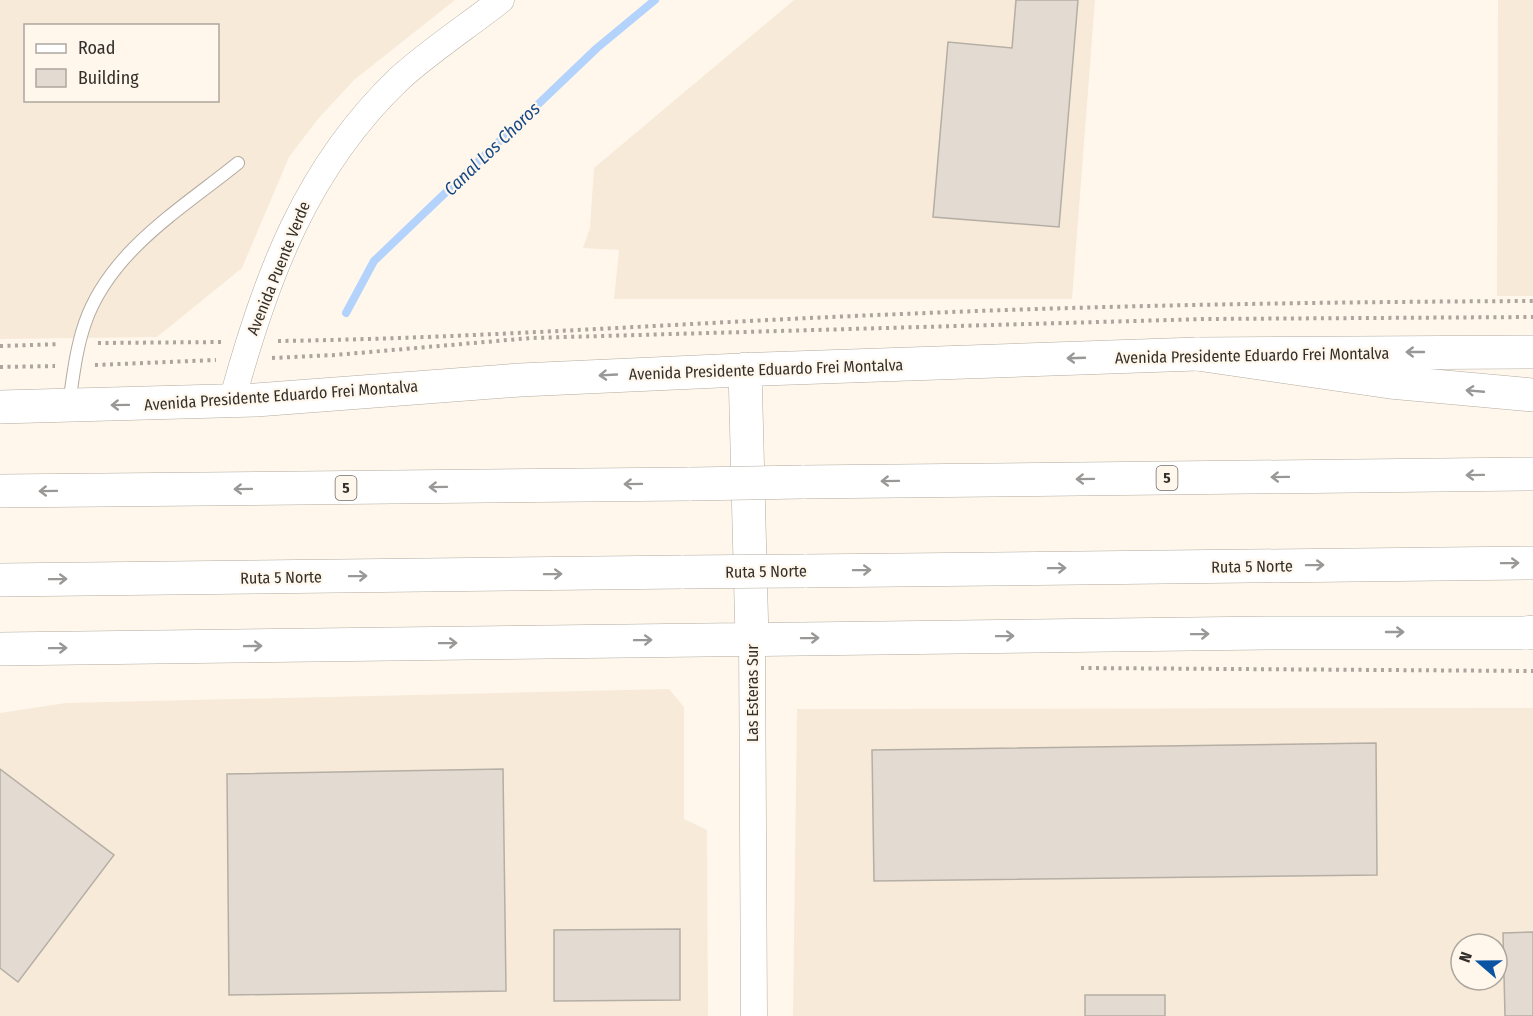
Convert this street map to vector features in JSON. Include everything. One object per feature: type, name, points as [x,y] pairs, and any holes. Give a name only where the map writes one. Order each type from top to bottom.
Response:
[{"type":"main road","name":"Avenida Presidente Eduardo Frei Montalva","points":[[0,407],[232,400],[520,380],[745,369],[1197,354],[1533,351]]},
{"type":"main road","points":[[1197,354],[1390,382],[1533,395]]},
{"type":"main road","name":"Las Esteras Sur","points":[[745,369],[752,639]]},
{"type":"main road","name":"5","points":[[0,492],[1533,474]]},
{"type":"main road","name":"Ruta 5 Norte","points":[[0,580],[1533,563]]},
{"type":"main road","points":[[0,649],[1392,632],[1531,633]]},
{"type":"street","name":"Avenida Puente Verde","points":[[232,400],[248,341],[292,224],[332,157],[356,125],[402,77],[501,0]]},
{"type":"street","name":"Las Esteras Sur","points":[[752,639],[754,1016]]},
{"type":"lane","points":[[69,406],[79,344],[94,302],[120,262],[136,245],[238,163]]},
{"type":"path","points":[[0,346],[511,334],[901,314],[1374,302],[1533,301]]},
{"type":"shaded area","points":[[0,0],[455,0],[354,80],[318,119],[289,157],[242,268],[157,337],[0,339]]},
{"type":"shaded area","points":[[794,0],[1095,0],[1072,299],[614,299],[619,250],[583,248],[590,228],[594,168]]},
{"type":"shaded area","points":[[1498,0],[1533,0],[1533,296],[1497,296]]},
{"type":"shaded area","points":[[669,689],[684,707],[684,819],[707,830],[708,1016],[0,1016],[0,713],[66,703]]},
{"type":"shaded area","points":[[1533,708],[1533,1016],[793,1016],[797,709]]},
{"type":"building","points":[[1016,0],[1078,0],[1059,227],[933,217],[948,42],[1012,48]]},
{"type":"building","points":[[1376,743],[1377,875],[874,881],[872,750]]},
{"type":"building","points":[[0,769],[114,855],[18,982],[0,968]]},
{"type":"building","points":[[503,769],[506,991],[229,995],[227,774]]},
{"type":"building","points":[[680,929],[680,1000],[554,1001],[554,930]]},
{"type":"building","points":[[1533,932],[1533,1016],[1505,1016],[1504,992],[1509,992],[1509,933]]},
{"type":"building","points":[[1085,995],[1165,995],[1165,1016],[1085,1016]]},
{"type":"waterway","name":"Canal Los Choros","points":[[346,313],[374,261],[597,48],[655,0]]}]
